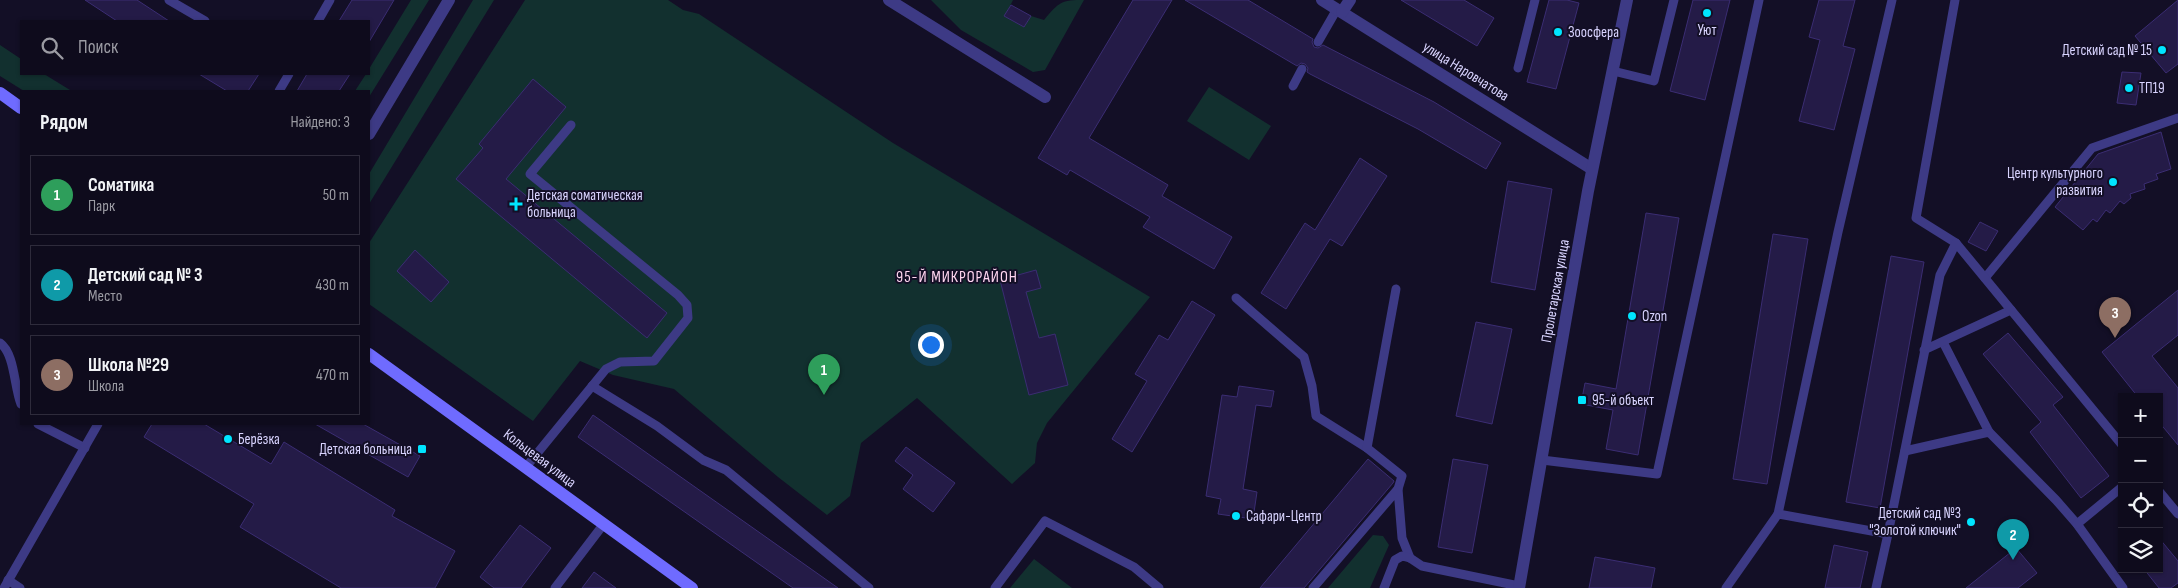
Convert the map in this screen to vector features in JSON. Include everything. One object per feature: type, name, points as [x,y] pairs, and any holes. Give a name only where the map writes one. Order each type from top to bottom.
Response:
[{"type":"main road","points":[[0,93],[20,107]]},
{"type":"main road","name":"Кольцевая улица","points":[[370,355],[692,588]]},
{"type":"street","points":[[370,132],[449,0]]},
{"type":"street","points":[[889,0],[1045,97]]},
{"type":"street","name":"улица Наровчатова","points":[[1322,0],[1592,169]]},
{"type":"street","points":[[1340,11],[1350,0]]},
{"type":"street","name":"Пролетарская улица","points":[[1519,587],[1592,169],[1627,0]]},
{"type":"lane","points":[[169,0],[202,20]]},
{"type":"lane","points":[[319,20],[330,0]]},
{"type":"lane","points":[[1518,68],[1535,0]]},
{"type":"lane","points":[[1612,72],[1654,81],[1674,0]]},
{"type":"lane","points":[[1542,460],[1657,474],[1759,0]]},
{"type":"lane","points":[[1726,588],[1778,514],[1838,232],[1892,0]]},
{"type":"lane","points":[[1955,0],[1916,218],[1956,243],[2118,440]]},
{"type":"lane","points":[[1318,42],[1340,11]]},
{"type":"lane","points":[[1293,86],[1302,69]]},
{"type":"lane","points":[[279,90],[287,75]]},
{"type":"lane","points":[[1985,278],[2092,148],[2178,118]]},
{"type":"lane","points":[[526,467],[592,386],[613,364],[654,361],[688,318],[689,312],[687,305],[678,295],[530,174],[571,125]]},
{"type":"lane","points":[[1876,588],[1940,275],[1956,243]]},
{"type":"lane","points":[[1367,448],[1396,289]]},
{"type":"lane","points":[[1236,298],[1304,358],[1312,386],[1316,416],[1367,448],[1402,476],[1398,489],[1402,538],[1410,558]]},
{"type":"lane","points":[[1924,350],[2011,310]]},
{"type":"lane","points":[[1943,342],[1988,432],[2056,500],[2077,524],[2124,588]]},
{"type":"lane","points":[[0,343],[5,346],[14,370],[16,392],[20,402]]},
{"type":"lane","points":[[592,386],[657,426],[703,460],[726,470],[869,588]]},
{"type":"lane","points":[[40,425],[85,448]]},
{"type":"lane","points":[[20,588],[6,584],[97,425]]},
{"type":"lane","points":[[1905,451],[1988,432]]},
{"type":"lane","points":[[1313,588],[1398,489]]},
{"type":"lane","points":[[2077,524],[2118,490]]},
{"type":"lane","points":[[2163,496],[2178,514]]},
{"type":"lane","points":[[1778,514],[1888,534]]},
{"type":"lane","points":[[995,588],[1045,521],[1134,567],[1159,588]]},
{"type":"lane","points":[[556,588],[603,525]]},
{"type":"lane","points":[[1384,588],[1395,560],[1402,556],[1410,558],[1422,566],[1519,587]]},
{"type":"green space","points":[[411,0],[429,0],[370,95],[370,90],[356,90],[365,75],[370,75],[370,67]]},
{"type":"green space","points":[[473,0],[494,0],[370,202],[370,172]]},
{"type":"green space","points":[[525,0],[668,0],[683,10],[699,14],[893,143],[1150,297],[1047,423],[1037,443],[1035,463],[1012,484],[917,398],[861,443],[850,496],[827,515],[778,477],[674,389],[613,375],[580,361],[533,421],[370,305],[370,241]]},
{"type":"green space","points":[[931,0],[1013,0],[1005,16],[1024,27],[1031,16],[1044,20],[1061,3],[1084,0],[1045,70],[1033,72],[961,30]]},
{"type":"green space","points":[[0,45],[20,58],[20,75],[46,75],[70,90],[22,90],[0,76]]},
{"type":"green space","points":[[1209,87],[1271,126],[1249,160],[1187,121]]},
{"type":"green space","points":[[1373,535],[1383,536],[1389,545],[1370,588],[1328,588]]},
{"type":"green space","points":[[1034,559],[1072,588],[1010,588]]},
{"type":"building","points":[[85,0],[137,0],[167,20],[115,20]]},
{"type":"building","points":[[352,0],[394,0],[370,40],[370,20],[340,20]]},
{"type":"building","points":[[1133,0],[1172,0],[1089,138],[1168,185],[1162,196],[1232,237],[1214,269],[1143,227],[1150,217],[1070,170],[1067,175],[1038,158]]},
{"type":"building","points":[[1185,0],[1248,0],[1313,39],[1314,47],[1318,48],[1323,45],[1434,102],[1501,143],[1486,169],[1418,129],[1310,74],[1307,72],[1308,68],[1305,64],[1301,63],[1297,66]]},
{"type":"building","points":[[1401,0],[1464,0],[1494,18],[1477,46]]},
{"type":"building","points":[[1549,0],[1567,0],[1579,3],[1556,89],[1527,82]]},
{"type":"building","points":[[1693,0],[1730,0],[1705,100],[1670,91]]},
{"type":"building","points":[[1819,0],[1855,0],[1843,46],[1855,49],[1834,130],[1799,121],[1820,40],[1809,37]]},
{"type":"building","name":"Детский сад № 15","points":[[2178,0],[2178,64],[2166,73],[2135,36]]},
{"type":"building","points":[[1011,5],[1031,16],[1024,27],[1004,16]]},
{"type":"building","name":"ТП19","points":[[2122,72],[2141,73],[2136,105],[2117,103]]},
{"type":"building","points":[[201,75],[258,75],[249,90],[225,90]]},
{"type":"building","points":[[306,75],[349,75],[340,90],[298,90]]},
{"type":"building","points":[[533,79],[566,107],[506,179],[667,313],[647,338],[456,179],[483,148],[479,144]]},
{"type":"building","name":"Центр культурного развития","points":[[2161,132],[2171,169],[2156,174],[2158,179],[2144,184],[2145,189],[2130,194],[2131,198],[2124,204],[2120,201],[2110,213],[2106,210],[2097,222],[2093,219],[2083,230],[2055,207],[2098,154]]},
{"type":"building","points":[[1360,158],[1387,176],[1342,246],[1330,239],[1286,309],[1261,293],[1305,223],[1315,230]]},
{"type":"building","points":[[1508,181],[1552,189],[1535,290],[1491,282]]},
{"type":"building","points":[[1646,213],[1679,218],[1638,455],[1606,449],[1613,410],[1581,404],[1585,383],[1616,389]]},
{"type":"building","points":[[1980,222],[1998,231],[1986,251],[1968,242]]},
{"type":"building","points":[[1773,234],[1808,239],[1767,484],[1733,479]]},
{"type":"building","points":[[415,250],[449,282],[431,302],[397,271]]},
{"type":"building","points":[[1891,256],[1924,262],[1880,508],[1846,502]]},
{"type":"building","points":[[1036,270],[1041,288],[1026,292],[1039,338],[1055,334],[1068,385],[1029,395],[1000,280]]},
{"type":"building","points":[[2178,290],[2178,335],[2152,356],[2178,388],[2178,445],[2163,427],[2163,393],[2135,393],[2102,352]]},
{"type":"building","points":[[1192,301],[1215,315],[1132,452],[1112,439],[1147,381],[1135,374],[1159,335],[1168,340]]},
{"type":"building","points":[[1476,322],[1512,329],[1492,424],[1456,416]]},
{"type":"building","points":[[2008,333],[2063,397],[2053,405],[2109,476],[2081,498],[2030,432],[2041,422],[1983,354]]},
{"type":"building","points":[[1239,386],[1274,391],[1271,407],[1256,405],[1243,489],[1257,492],[1253,519],[1218,514],[1221,499],[1206,496],[1222,395],[1237,397]]},
{"type":"building","points":[[593,415],[838,588],[793,588],[578,437]]},
{"type":"building","points":[[151,425],[206,425],[271,464],[284,442],[395,510],[392,516],[455,551],[435,588],[341,588],[240,527],[254,504],[144,437]]},
{"type":"building","points":[[317,425],[365,425],[420,456],[408,477]]},
{"type":"building","points":[[906,447],[955,483],[933,512],[903,489],[913,475],[895,461]]},
{"type":"building","points":[[1368,459],[1394,481],[1393,483],[1304,588],[1260,588]]},
{"type":"building","points":[[1453,459],[1488,465],[1472,553],[1438,547]]},
{"type":"building","points":[[520,525],[551,548],[521,588],[494,588],[480,577]]},
{"type":"building","points":[[2163,543],[2178,561],[2178,583],[2171,588],[2159,588],[2147,573],[2163,573]]},
{"type":"building","points":[[1834,545],[1868,552],[1860,588],[1825,588]]},
{"type":"building","points":[[2016,548],[2037,573],[2018,588],[1966,588]]},
{"type":"building","points":[[1595,557],[1655,568],[1651,588],[1589,588]]},
{"type":"building","points":[[594,572],[616,588],[582,588]]},
{"type":"place","name":"Уют","points":[[1707,13]]},
{"type":"place","name":"Зоосфера","points":[[1558,32]]},
{"type":"place","name":"Детский сад № 15","points":[[2162,50]]},
{"type":"place","name":"ТП19","points":[[2129,88]]},
{"type":"place","name":"Центр культурного развития","points":[[2113,182]]},
{"type":"place","name":"Детская соматическая больница","points":[[516,204]]},
{"type":"place","name":"Ozon","points":[[1632,316]]},
{"type":"place","name":"Школа №29","points":[[2115,338]]},
{"type":"place","name":"Соматика","points":[[824,395]]},
{"type":"place","name":"95-й объект","points":[[1582,400]]},
{"type":"place","name":"Берёзка","points":[[228,439]]},
{"type":"place","name":"Детская больница","points":[[422,449]]},
{"type":"place","name":"Сафари-Центр","points":[[1236,516]]},
{"type":"place","name":"Детский сад №3 \"Золотой ключик\"","points":[[1971,522]]},
{"type":"place","name":"Детский сад № 3","points":[[2013,560]]},
{"type":"district","name":"95-Й МИКРОРАЙОН","points":[[957,276]]}]
